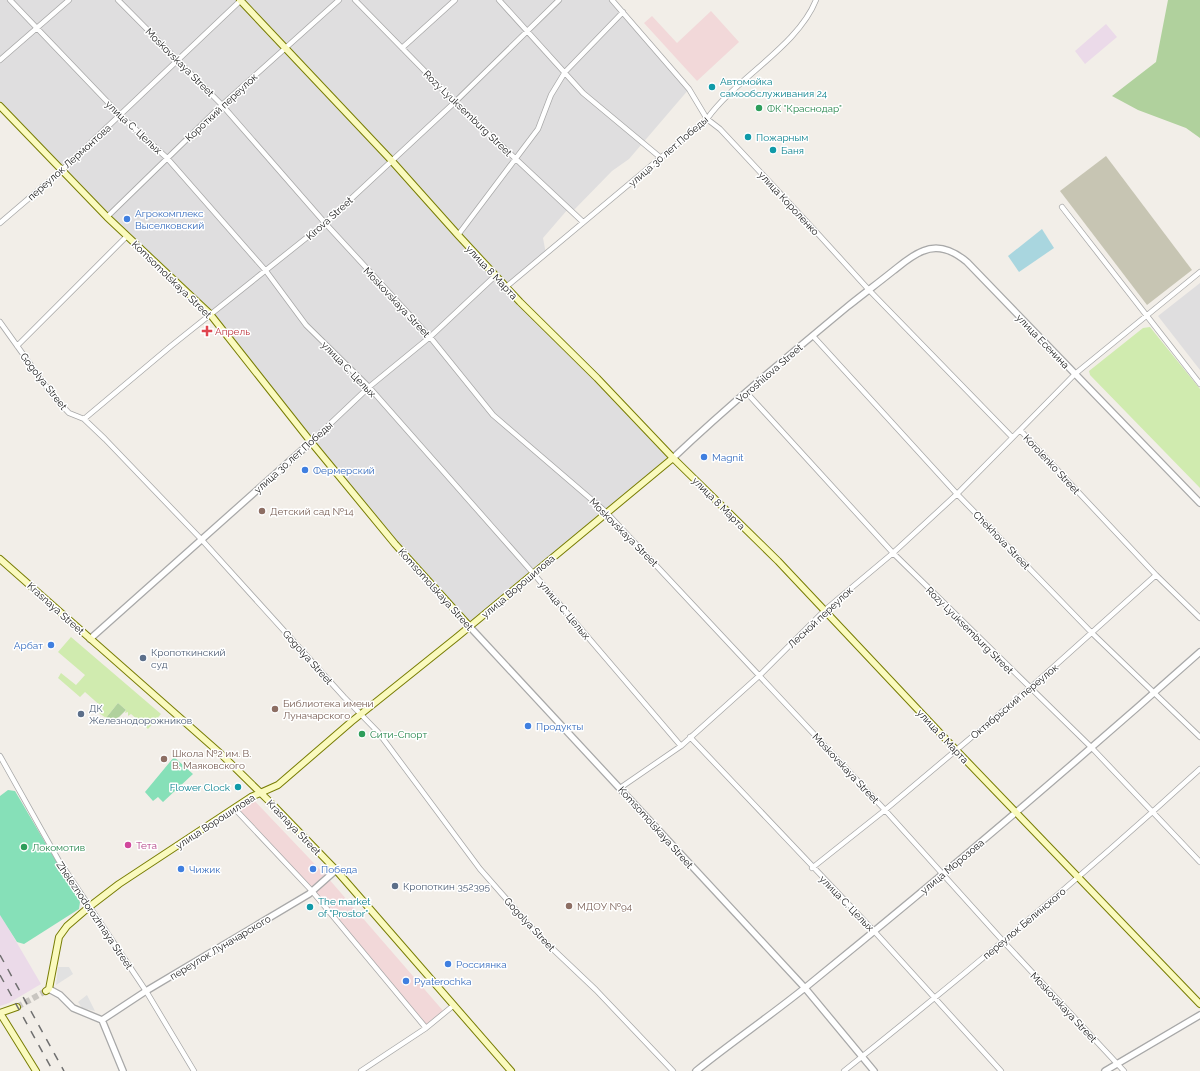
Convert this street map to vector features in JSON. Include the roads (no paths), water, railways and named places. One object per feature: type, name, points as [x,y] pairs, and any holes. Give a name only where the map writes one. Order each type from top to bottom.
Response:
[{"type":"main road","name":"улица 8 Марта","points":[[241,0],[391,160],[495,276],[597,378],[672,458],[825,610],[956,750],[1200,1004]]},
{"type":"main road","name":"Komsomolskaya Street","points":[[0,106],[107,217],[210,314],[311,442],[428,583],[470,627]]},
{"type":"main road","name":"улица Ворошилова","points":[[48,990],[59,937],[67,926],[89,907],[119,884],[234,808],[260,792],[278,785],[361,714],[470,627],[672,458]]},
{"type":"main road","name":"Krasnaya Street","points":[[0,559],[221,754],[260,792],[336,870],[511,1071]]},
{"type":"main road","points":[[17,1007],[0,1013],[36,1071]]},
{"type":"street","name":"улица С. Целых","points":[[10,0],[36,30],[120,115],[168,158],[266,271],[306,325],[369,387],[534,573],[681,746]]},
{"type":"street","points":[[0,60],[70,0]]},
{"type":"street","name":"Moskovskaya Street","points":[[118,0],[222,105],[325,223],[430,337],[493,415],[606,512],[885,810],[1003,941],[1124,1071]]},
{"type":"street","name":"переулок Лермонтова","points":[[0,223],[62,170],[241,0]]},
{"type":"street","name":"Короткий переулок","points":[[107,217],[222,105],[339,0]]},
{"type":"street","name":"Rozy Lyuksemburg Street","points":[[355,0],[455,102],[583,222]]},
{"type":"street","points":[[402,48],[455,0]]},
{"type":"street","points":[[499,0],[584,93],[661,158]]},
{"type":"street","name":"Kirova Street","points":[[84,419],[210,314],[325,223],[455,102],[559,0]]},
{"type":"street","points":[[612,0],[689,89],[707,119]]},
{"type":"street","name":"улица 30 лет Победы","points":[[506,287],[707,119],[719,104],[798,29],[816,0]]},
{"type":"street","points":[[458,235],[538,129],[551,95],[565,72],[623,12]]},
{"type":"street","name":"улица Короленко","points":[[707,119],[730,140],[868,290]]},
{"type":"street","points":[[1062,207],[1200,384]]},
{"type":"street","points":[[17,346],[127,236]]},
{"type":"street","name":"улица Есенина","points":[[868,290],[924,250],[936,248],[949,250],[958,255],[1200,503]]},
{"type":"street","points":[[1020,430],[1075,374],[1200,272]]},
{"type":"street","name":"улица 30 лет Победы","points":[[90,639],[311,442],[369,387],[430,337],[495,276]]},
{"type":"street","name":"Voroshilova Street","points":[[672,458],[746,392],[868,290]]},
{"type":"street","name":"Korolenko Street","points":[[868,290],[1012,437],[1020,430],[1156,574],[1200,618]]},
{"type":"street","name":"Gogolya Street","points":[[0,322],[53,396],[69,413],[84,419],[201,539],[378,732],[480,869],[538,935],[596,990],[673,1071]]},
{"type":"street","name":"Chekhova Street","points":[[813,336],[957,494],[1092,633],[1155,692],[1200,737]]},
{"type":"street","name":"Rozy Lyuksemburg Street","points":[[746,392],[893,553],[1092,748],[1200,862]]},
{"type":"street","name":"Лесной переулок","points":[[620,788],[681,746],[759,676],[825,610],[893,553],[957,494],[1012,437]]},
{"type":"street","name":"Октябрьский переулок","points":[[812,868],[885,810],[1030,688],[1156,574]]},
{"type":"street","name":"Komsomolskaya Street","points":[[470,627],[804,988],[874,1071]]},
{"type":"street","name":"улица Морозова","points":[[696,1071],[804,988],[874,931],[1092,748],[1200,652]]},
{"type":"street","name":"улица С. Целых","points":[[690,737],[812,868],[874,931],[1001,1071]]},
{"type":"street","name":"Zheleznodorozhnaya Street","points":[[0,756],[59,861],[146,991],[194,1071]]},
{"type":"street","name":"переулок Белинского","points":[[844,1071],[1003,941],[1200,769]]},
{"type":"street","points":[[234,808],[312,891],[426,1028]]},
{"type":"street","name":"переулок Луначарского","points":[[102,1020],[146,991],[312,891],[336,870]]},
{"type":"street","points":[[48,990],[60,995],[73,1008],[102,1020],[123,1071]]},
{"type":"street","points":[[360,1071],[426,1028],[454,1005]]},
{"type":"street","points":[[1105,1071],[1200,1015]]},
{"type":"street","points":[[664,1071],[669,1067]]},
{"type":"water","points":[[1042,229],[1054,248],[1019,272],[1008,256]]},
{"type":"tunnel","points":[[17,1007],[46,991]]},
{"type":"railway","points":[[0,955],[64,1071]]},
{"type":"railway","points":[[0,975],[53,1071]]},
{"type":"place","name":"Автомойка самообслуживания 24","points":[[712,87]]},
{"type":"place","name":"ФК \"Краснодар\"","points":[[759,108]]},
{"type":"place","name":"Пожарным","points":[[748,137]]},
{"type":"place","name":"Баня","points":[[773,150]]},
{"type":"place","name":"Агрокомплекс Выселковский","points":[[127,219]]},
{"type":"place","name":"Апрель","points":[[207,331]]},
{"type":"place","name":"Magnit","points":[[704,457]]},
{"type":"place","name":"Фермерский","points":[[305,470]]},
{"type":"place","name":"Детский сад №14","points":[[262,511]]},
{"type":"place","name":"Арбат","points":[[51,645]]},
{"type":"place","name":"Кропоткинский суд","points":[[143,658]]},
{"type":"place","name":"Библиотека имени Луначарского","points":[[275,709]]},
{"type":"place","name":"ДК Железнодорожников","points":[[81,714]]},
{"type":"place","name":"Продукты","points":[[528,726]]},
{"type":"place","name":"Сити-Спорт","points":[[362,734]]},
{"type":"place","name":"Школа №2 им. В. В. Маяковского","points":[[164,759]]},
{"type":"place","name":"Flower Clock","points":[[238,787]]},
{"type":"place","name":"Тета","points":[[128,845]]},
{"type":"place","name":"Локомотив","points":[[24,847]]},
{"type":"place","name":"Чижик","points":[[181,869]]},
{"type":"place","name":"Победа","points":[[313,869]]},
{"type":"place","name":"Кропоткин 352395","points":[[395,886]]},
{"type":"place","name":"МДОУ №94","points":[[569,906]]},
{"type":"place","name":"The market of \"Prostor\"","points":[[310,907]]},
{"type":"place","name":"Россиянка","points":[[448,964]]},
{"type":"place","name":"Pyaterochka","points":[[406,981]]}]
